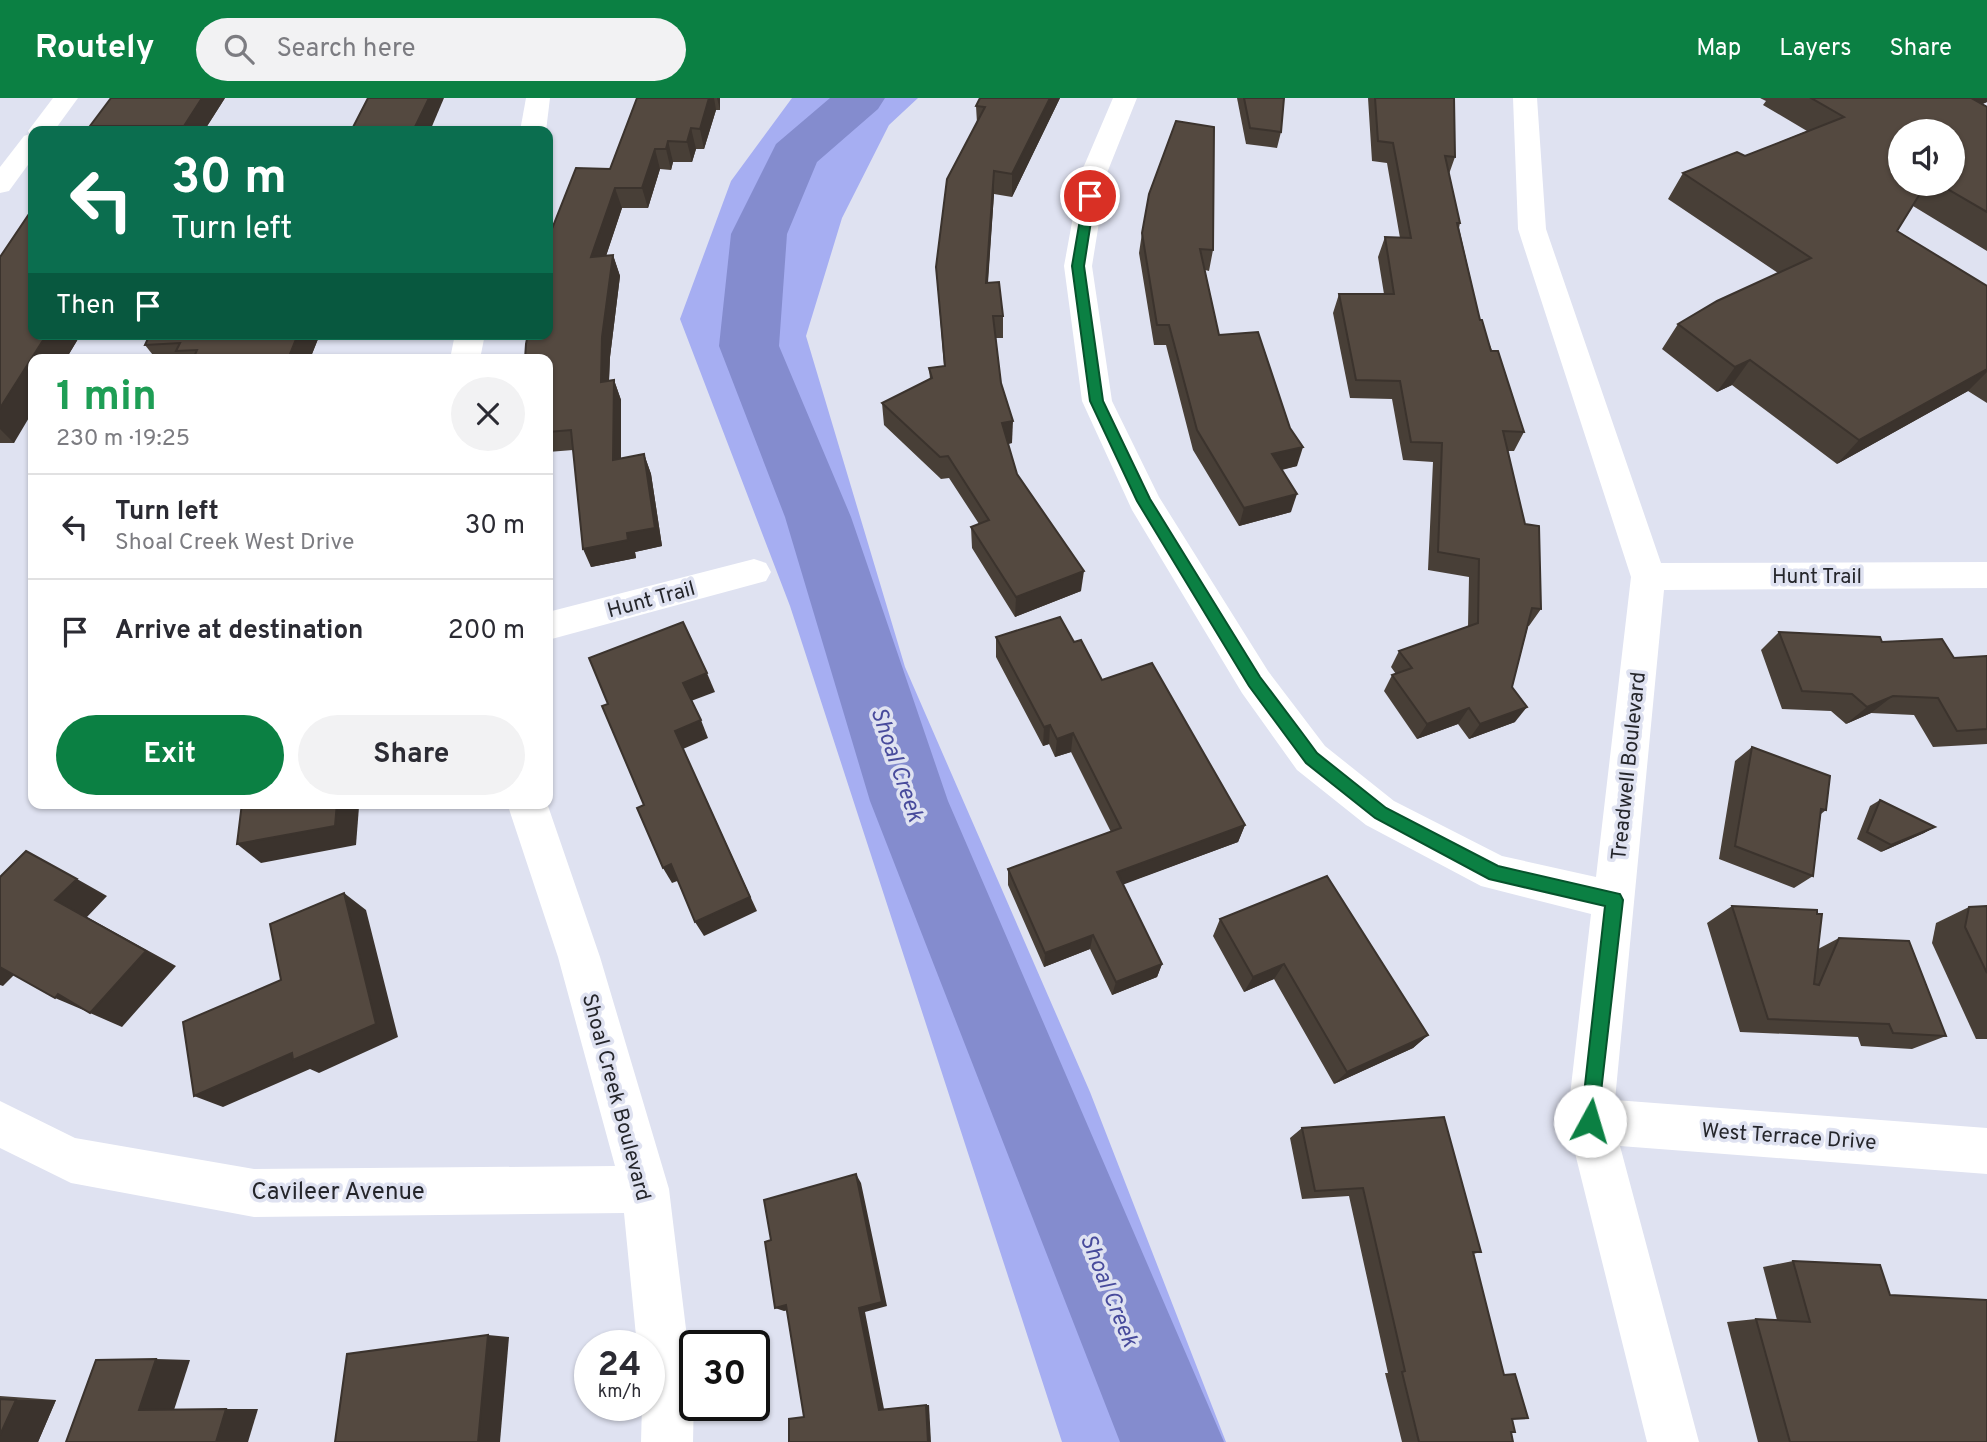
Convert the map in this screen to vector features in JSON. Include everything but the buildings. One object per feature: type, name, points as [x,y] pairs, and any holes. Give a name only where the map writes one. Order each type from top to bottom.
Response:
[{"type":"street","points":[[45,126],[66,98]]},
{"type":"street","points":[[534,126],[538,98]]},
{"type":"street","points":[[1125,98],[1094,173],[1078,266],[1097,401],[1150,512],[1255,682],[1311,758],[1380,813],[1495,873],[1614,900]]},
{"type":"street","name":"Treadwell Boulevard","points":[[1525,98],[1532,229],[1648,577],[1590,1121],[1673,1442]]},
{"type":"street","points":[[0,185],[28,148]]},
{"type":"street","name":"Hunt Trail","points":[[553,625],[754,572]]},
{"type":"street","name":"Hunt Trail","points":[[1648,577],[1987,575]]},
{"type":"street","name":"Shoal Creek Boulevard","points":[[529,809],[579,957],[645,1189],[668,1395],[667,1442]]},
{"type":"street","name":"West Terrace Drive","points":[[1590,1121],[1987,1151]]},
{"type":"street","name":"Cavileer Avenue","points":[[0,1124],[71,1160],[254,1193],[645,1189]]},
{"type":"shaded area","points":[[792,98],[918,98],[889,125],[842,218],[806,336],[905,667],[1090,1092],[1226,1442],[1062,1442],[790,606],[680,319],[731,181]]},
{"type":"waterway","name":"Shoal Creek","points":[[860,98],[794,155],[759,234],[749,346],[818,517],[909,801],[1172,1442]]},
{"type":"route","points":[[1090,196],[1078,266],[1097,401],[1144,501],[1255,682],[1311,758],[1380,813],[1495,873],[1614,900],[1590,1121]]}]
